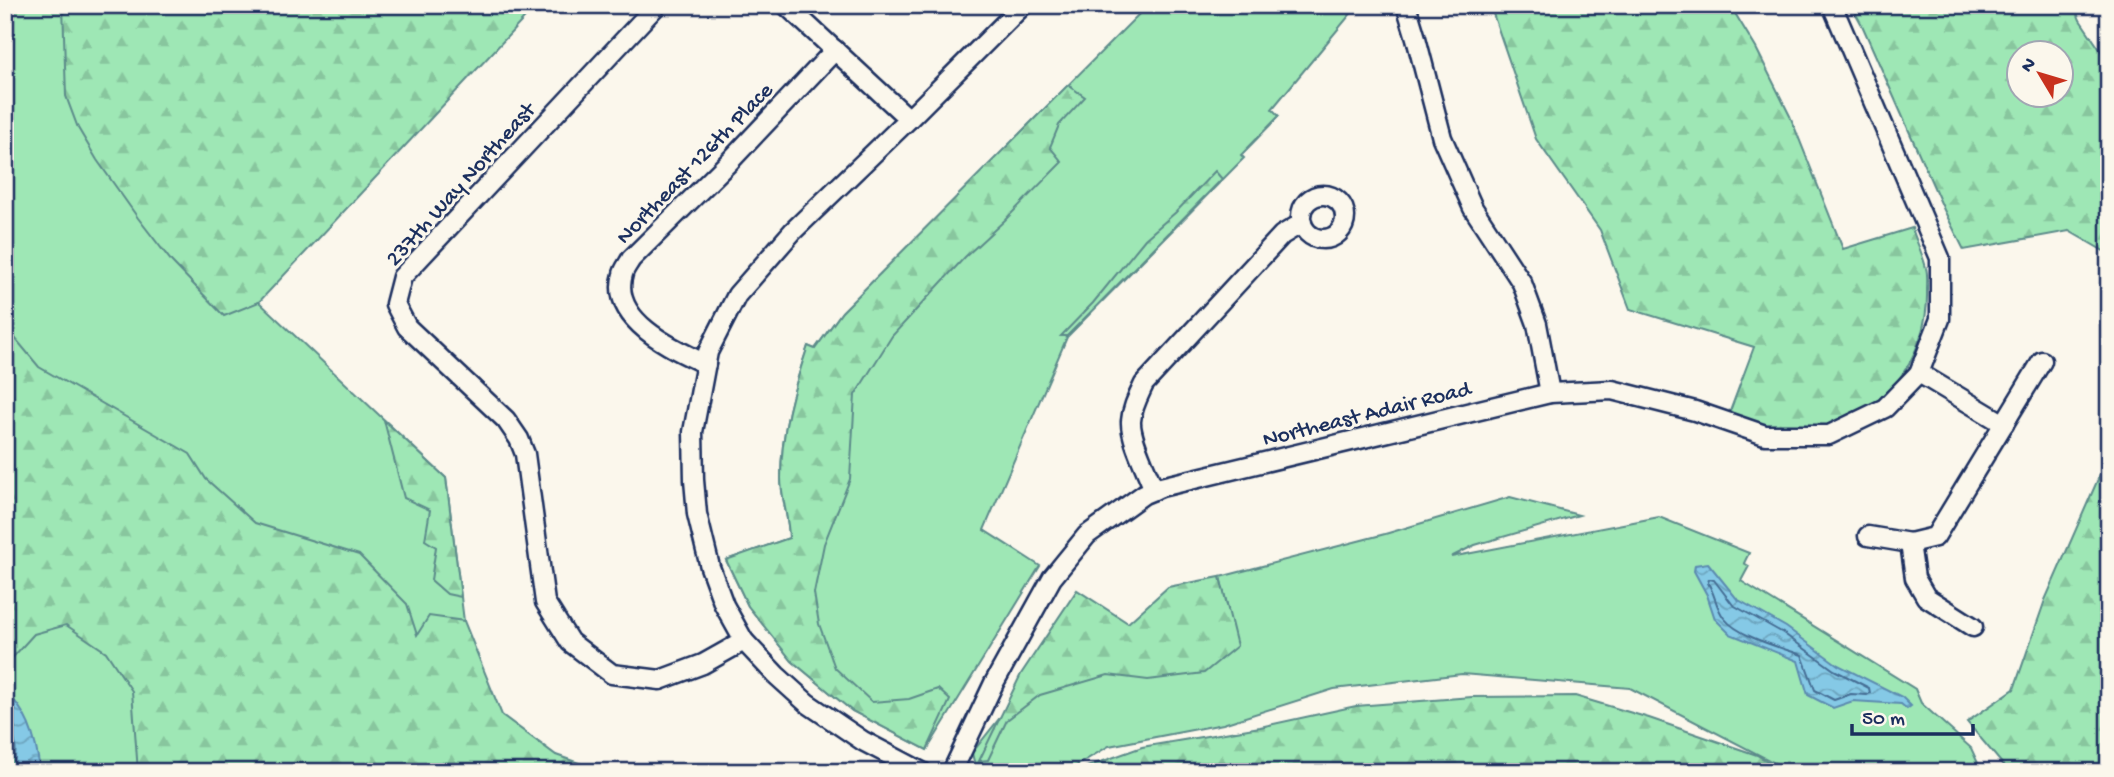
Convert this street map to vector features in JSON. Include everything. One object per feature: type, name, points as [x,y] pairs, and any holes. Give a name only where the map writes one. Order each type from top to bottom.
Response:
[{"type":"street","name":"237th Way Northeast","points":[[657,5],[402,277],[395,304],[407,327],[501,415],[519,439],[525,454],[545,601],[570,642],[612,674],[660,680],[703,664],[744,641]]},
{"type":"street","points":[[786,5],[909,119]]},
{"type":"street","points":[[922,772],[854,735],[807,704],[744,641],[724,605],[710,567],[698,514],[693,432],[708,352],[737,295],[793,231],[1023,5]]},
{"type":"street","points":[[1406,5],[1442,138],[1474,208],[1522,283],[1538,324],[1550,393]]},
{"type":"street","points":[[1832,5],[1940,258],[1940,319],[1919,373],[2004,424]]},
{"type":"street","name":"Northeast 126th Place","points":[[706,364],[658,339],[631,316],[624,302],[623,274],[631,259],[730,161],[835,50]]},
{"type":"street","points":[[1154,490],[1132,432],[1131,422],[1144,384],[1282,235],[1302,223]]},
{"type":"street","points":[[1868,537],[1910,544],[1935,537],[2042,361]]},
{"type":"street","name":"Northeast Adair Road","points":[[952,772],[995,683],[1052,578],[1087,535],[1144,494],[1550,393],[1612,390],[1696,411],[1765,435],[1829,435],[1885,408],[1919,373]]},
{"type":"street","points":[[1910,544],[1914,578],[1926,597],[1973,626]]},
{"type":"green space","points":[[5,5],[127,5],[259,302],[446,478],[464,621],[418,692],[5,392]]},
{"type":"green space","points":[[63,5],[537,5],[259,302],[224,316],[172,262],[97,160],[78,128],[66,96]]},
{"type":"green space","points":[[1148,5],[1358,5],[1272,109],[1279,116],[1241,155],[1244,158],[1067,337],[984,530],[1040,566],[927,750],[852,711],[792,661],[748,606],[726,560],[789,538],[781,486],[783,444],[793,395],[808,346],[815,349],[842,312]]},
{"type":"green space","points":[[1490,5],[1730,5],[1756,48],[1790,116],[1843,249],[1912,228],[1927,271],[1926,314],[1911,360],[1898,380],[1882,397],[1864,412],[1818,429],[1784,429],[1729,414],[1754,347],[1630,309],[1600,230],[1536,139]]},
{"type":"green space","points":[[1851,5],[2074,5],[2080,20],[2109,63],[2109,254],[2069,231],[1964,250]]},
{"type":"green space","points":[[1068,85],[1085,97],[1059,125],[1050,147],[1062,162],[965,257],[892,336],[855,395],[850,479],[824,544],[814,593],[819,624],[835,668],[872,702],[909,699],[938,689],[950,700],[927,750],[852,711],[792,661],[748,606],[726,560],[789,538],[781,486],[783,444],[793,395],[808,346],[815,349],[842,312]]},
{"type":"green space","points":[[1215,171],[1222,179],[1067,336],[1061,336],[1093,303],[1145,239],[1176,212]]},
{"type":"green space","points":[[5,326],[39,367],[190,454],[206,479],[255,523],[359,555],[407,604],[417,635],[429,616],[464,621],[502,715],[556,755],[596,769],[624,772],[138,772],[132,691],[106,652],[66,625],[34,634],[5,666]]},
{"type":"green space","points":[[384,420],[446,478],[461,597],[447,594],[431,580],[436,547],[425,540],[430,510],[404,498]]},
{"type":"green space","points":[[2109,454],[2109,772],[2006,772],[2004,766],[1967,722],[2014,689],[2045,600]]},
{"type":"green space","points":[[1510,497],[1579,515],[1475,545],[1451,557],[1659,517],[1749,553],[1744,563],[1749,566],[1741,581],[1915,689],[1921,703],[1971,748],[1982,772],[1792,772],[1630,688],[1462,674],[1334,689],[1223,724],[1109,746],[1066,772],[985,772],[975,766],[972,753],[1041,666],[1228,608],[1220,577],[1385,534]]},
{"type":"green space","points":[[103,555],[182,772],[5,772],[5,625]]},
{"type":"green space","points":[[1220,577],[1237,646],[1204,673],[1148,680],[1108,675],[1040,695],[1007,720],[988,760],[979,761],[1021,674],[1077,590],[1128,623],[1168,587]]},
{"type":"green space","points":[[1575,696],[1757,755],[1785,772],[1082,772],[1081,769],[1142,747],[1260,727],[1356,706],[1472,697]]},
{"type":"water","points":[[1708,563],[1737,599],[1786,627],[1838,665],[1902,697],[1911,706],[1907,709],[1901,704],[1853,701],[1833,708],[1808,695],[1798,661],[1730,634],[1715,619],[1707,595],[1694,571],[1695,565]]},
{"type":"water","points":[[5,691],[20,708],[30,728],[40,772],[19,772],[13,766],[15,743],[5,723]]}]
